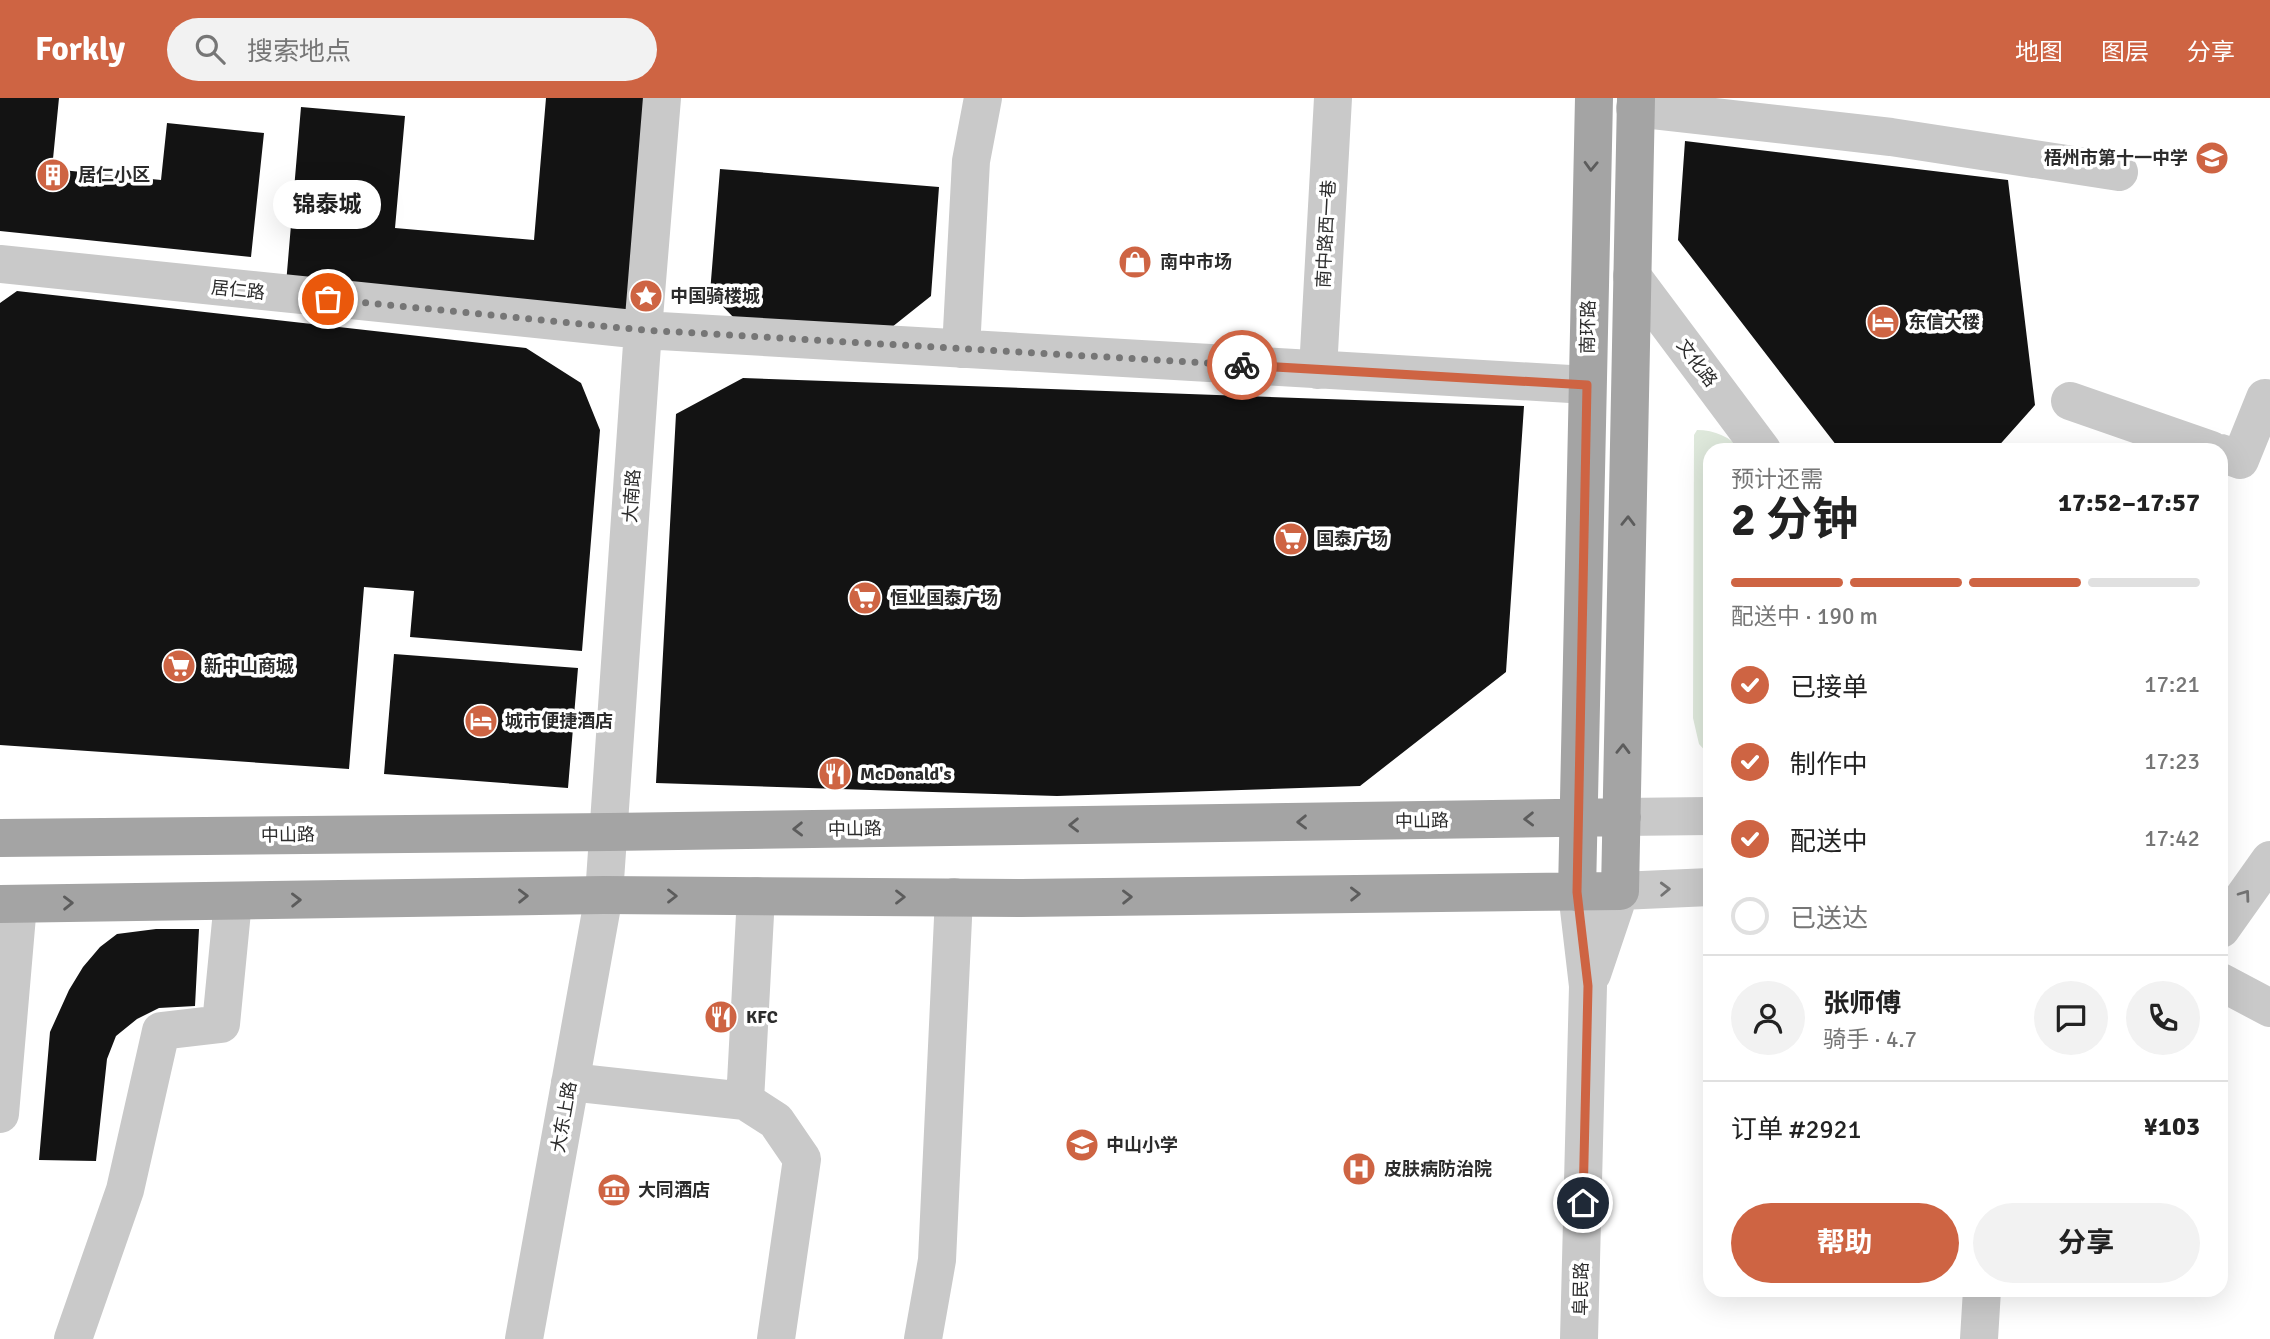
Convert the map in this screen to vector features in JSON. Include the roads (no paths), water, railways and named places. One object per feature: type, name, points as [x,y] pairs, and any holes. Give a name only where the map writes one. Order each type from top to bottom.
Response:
[{"type":"main road","name":"南环路","points":[[1577,892],[1594,98]]},
{"type":"main road","points":[[9,904],[604,895],[954,897],[1619,891],[1636,103]]},
{"type":"main road","name":"中山路","points":[[0,838],[1622,817]]},
{"type":"street","name":"大南路","points":[[604,895],[643,330],[662,98]]},
{"type":"street","points":[[961,349],[971,161],[983,98]]},
{"type":"street","name":"南中路西一巷","points":[[1318,370],[1333,98]]},
{"type":"street","points":[[1636,103],[1891,137],[2119,172]]},
{"type":"street","name":"居仁路","points":[[0,264],[643,330],[1587,385]]},
{"type":"street","name":"文化路","points":[[1632,276],[1757,443]]},
{"type":"street","points":[[2228,456],[2240,460],[2264,398],[2270,399]]},
{"type":"street","points":[[2070,401],[2191,443]]},
{"type":"street","name":"中山路","points":[[1622,817],[1703,816]]},
{"type":"street","points":[[2228,919],[2270,860]]},
{"type":"street","points":[[1588,986],[1619,891],[1703,887]]},
{"type":"street","points":[[1577,892],[1588,986]]},
{"type":"street","name":"大东上路","points":[[524,1339],[604,895]]},
{"type":"street","points":[[745,1101],[756,896]]},
{"type":"street","points":[[923,1339],[937,1259],[954,897]]},
{"type":"street","points":[[73,1339],[125,1190],[162,1031],[221,1024],[233,901]]},
{"type":"street","points":[[0,1114],[9,904]]},
{"type":"street","name":"阜民路","points":[[1579,1339],[1588,986]]},
{"type":"street","points":[[2228,986],[2270,1008]]},
{"type":"street","points":[[570,1082],[745,1101],[776,1121],[802,1159],[776,1339]]},
{"type":"street","points":[[1979,1339],[1982,1297]]},
{"type":"place","name":"梧州市第十一中学","points":[[2212,158]]},
{"type":"place","name":"居仁小区","points":[[53,175]]},
{"type":"place","name":"南中市场","points":[[1135,262]]},
{"type":"place","name":"中国骑楼城","points":[[646,296]]},
{"type":"place","name":"锦泰城","points":[[328,299]]},
{"type":"place","name":"东信大楼","points":[[1883,322]]},
{"type":"place","name":"国泰广场","points":[[1291,539]]},
{"type":"place","name":"恒业国泰广场","points":[[865,598]]},
{"type":"place","name":"新中山商城","points":[[179,666]]},
{"type":"place","name":"城市便捷酒店","points":[[481,721]]},
{"type":"place","name":"McDonald's","points":[[835,774]]},
{"type":"place","name":"KFC","points":[[721,1017]]},
{"type":"place","name":"中山小学","points":[[1082,1145]]},
{"type":"place","name":"皮肤病防治院","points":[[1359,1169]]},
{"type":"place","name":"大同酒店","points":[[614,1190]]}]
